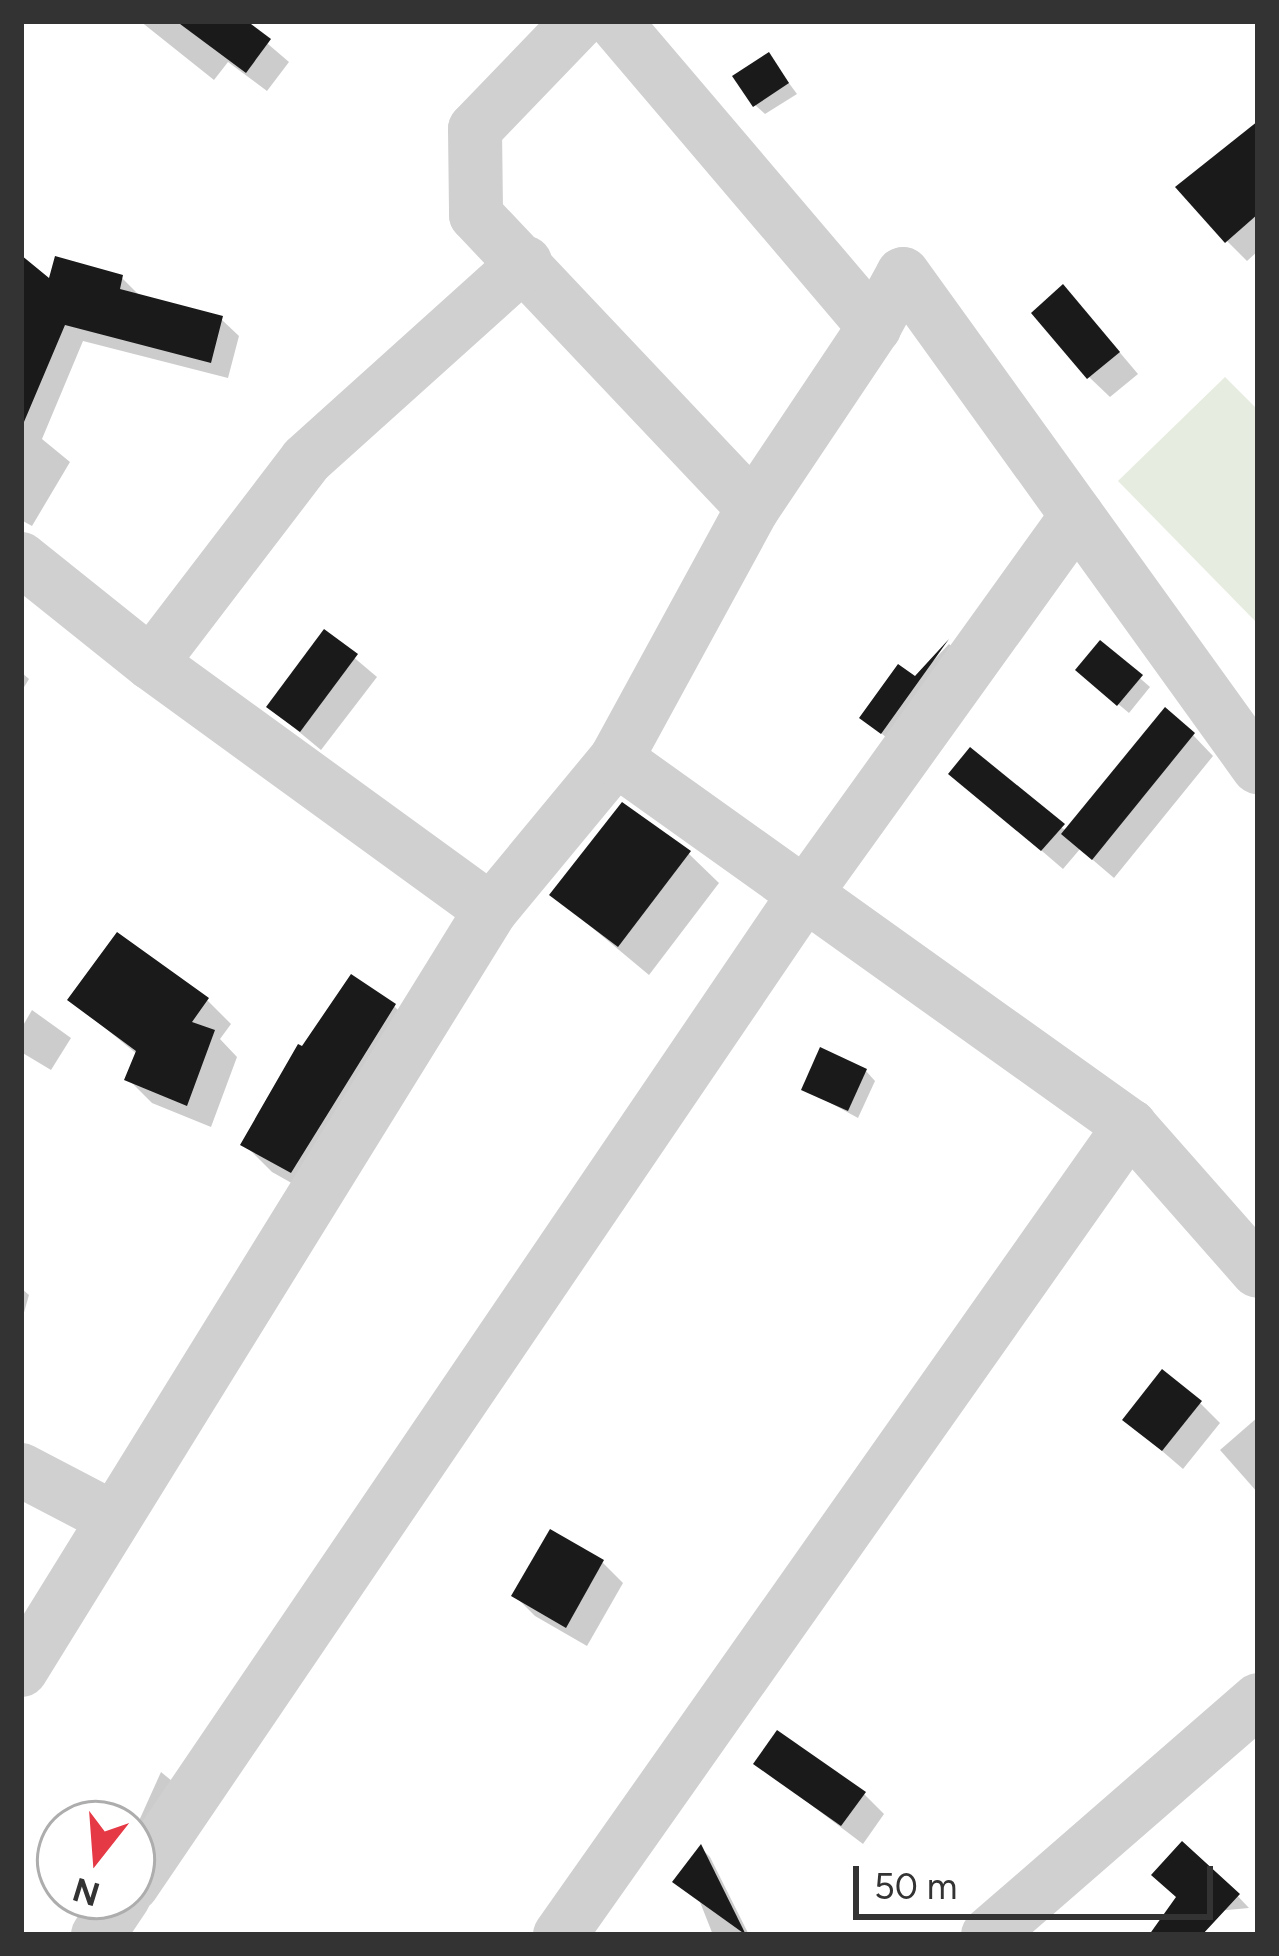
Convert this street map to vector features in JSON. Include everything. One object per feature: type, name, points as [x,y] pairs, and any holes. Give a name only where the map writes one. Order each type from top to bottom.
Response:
[{"type":"street","points":[[579,21],[475,129],[476,215],[753,508]]},
{"type":"street","points":[[614,21],[874,327]]},
{"type":"street","points":[[151,663],[306,460],[525,262]]},
{"type":"street","points":[[21,1670],[111,1517],[491,910],[616,759],[753,508],[874,327],[903,274],[1258,767]]},
{"type":"street","points":[[156,1850],[806,894],[1077,516]]},
{"type":"street","points":[[21,560],[151,663],[491,910]]},
{"type":"street","points":[[616,759],[1130,1126],[1258,1271]]},
{"type":"street","points":[[560,1935],[1130,1126]]},
{"type":"street","points":[[21,1470],[111,1517]]},
{"type":"street","points":[[988,1935],[1258,1700]]},
{"type":"shaded area","points":[[1225,377],[1258,410],[1258,624],[1118,481]]},
{"type":"building","points":[[176,21],[247,21],[271,39],[246,73]]},
{"type":"building","points":[[769,52],[789,83],[753,107],[732,76]]},
{"type":"building","points":[[1258,121],[1258,214],[1225,243],[1175,187]]},
{"type":"building","points":[[21,255],[49,278],[55,256],[123,275],[120,289],[223,316],[211,363],[65,325],[21,429]]},
{"type":"building","points":[[1063,284],[1120,352],[1087,379],[1031,313]]},
{"type":"building","points":[[324,629],[358,654],[300,732],[266,707]]},
{"type":"building","points":[[949,639],[881,734],[859,718],[898,664],[915,676]]},
{"type":"building","points":[[1100,640],[1143,675],[1117,706],[1075,670]]},
{"type":"building","points":[[1165,707],[1195,733],[1092,860],[1061,834]]},
{"type":"building","points":[[970,747],[1065,824],[1041,851],[948,774]]},
{"type":"building","points":[[622,802],[691,851],[618,947],[549,895]]},
{"type":"building","points":[[117,932],[209,998],[192,1022],[215,1030],[187,1106],[124,1080],[136,1051],[67,1000]]},
{"type":"building","points":[[351,974],[396,1004],[291,1173],[240,1145],[298,1044],[302,1046]]},
{"type":"building","points":[[820,1047],[867,1069],[848,1111],[801,1090]]},
{"type":"building","points":[[1162,1369],[1202,1401],[1162,1451],[1122,1420]]},
{"type":"building","points":[[550,1529],[604,1560],[566,1628],[511,1596]]},
{"type":"building","points":[[777,1730],[866,1792],[841,1826],[753,1764]]},
{"type":"building","points":[[1182,1841],[1240,1894],[1202,1935],[1149,1935],[1176,1897],[1151,1875]]},
{"type":"building","points":[[701,1844],[746,1935],[672,1882]]}]
